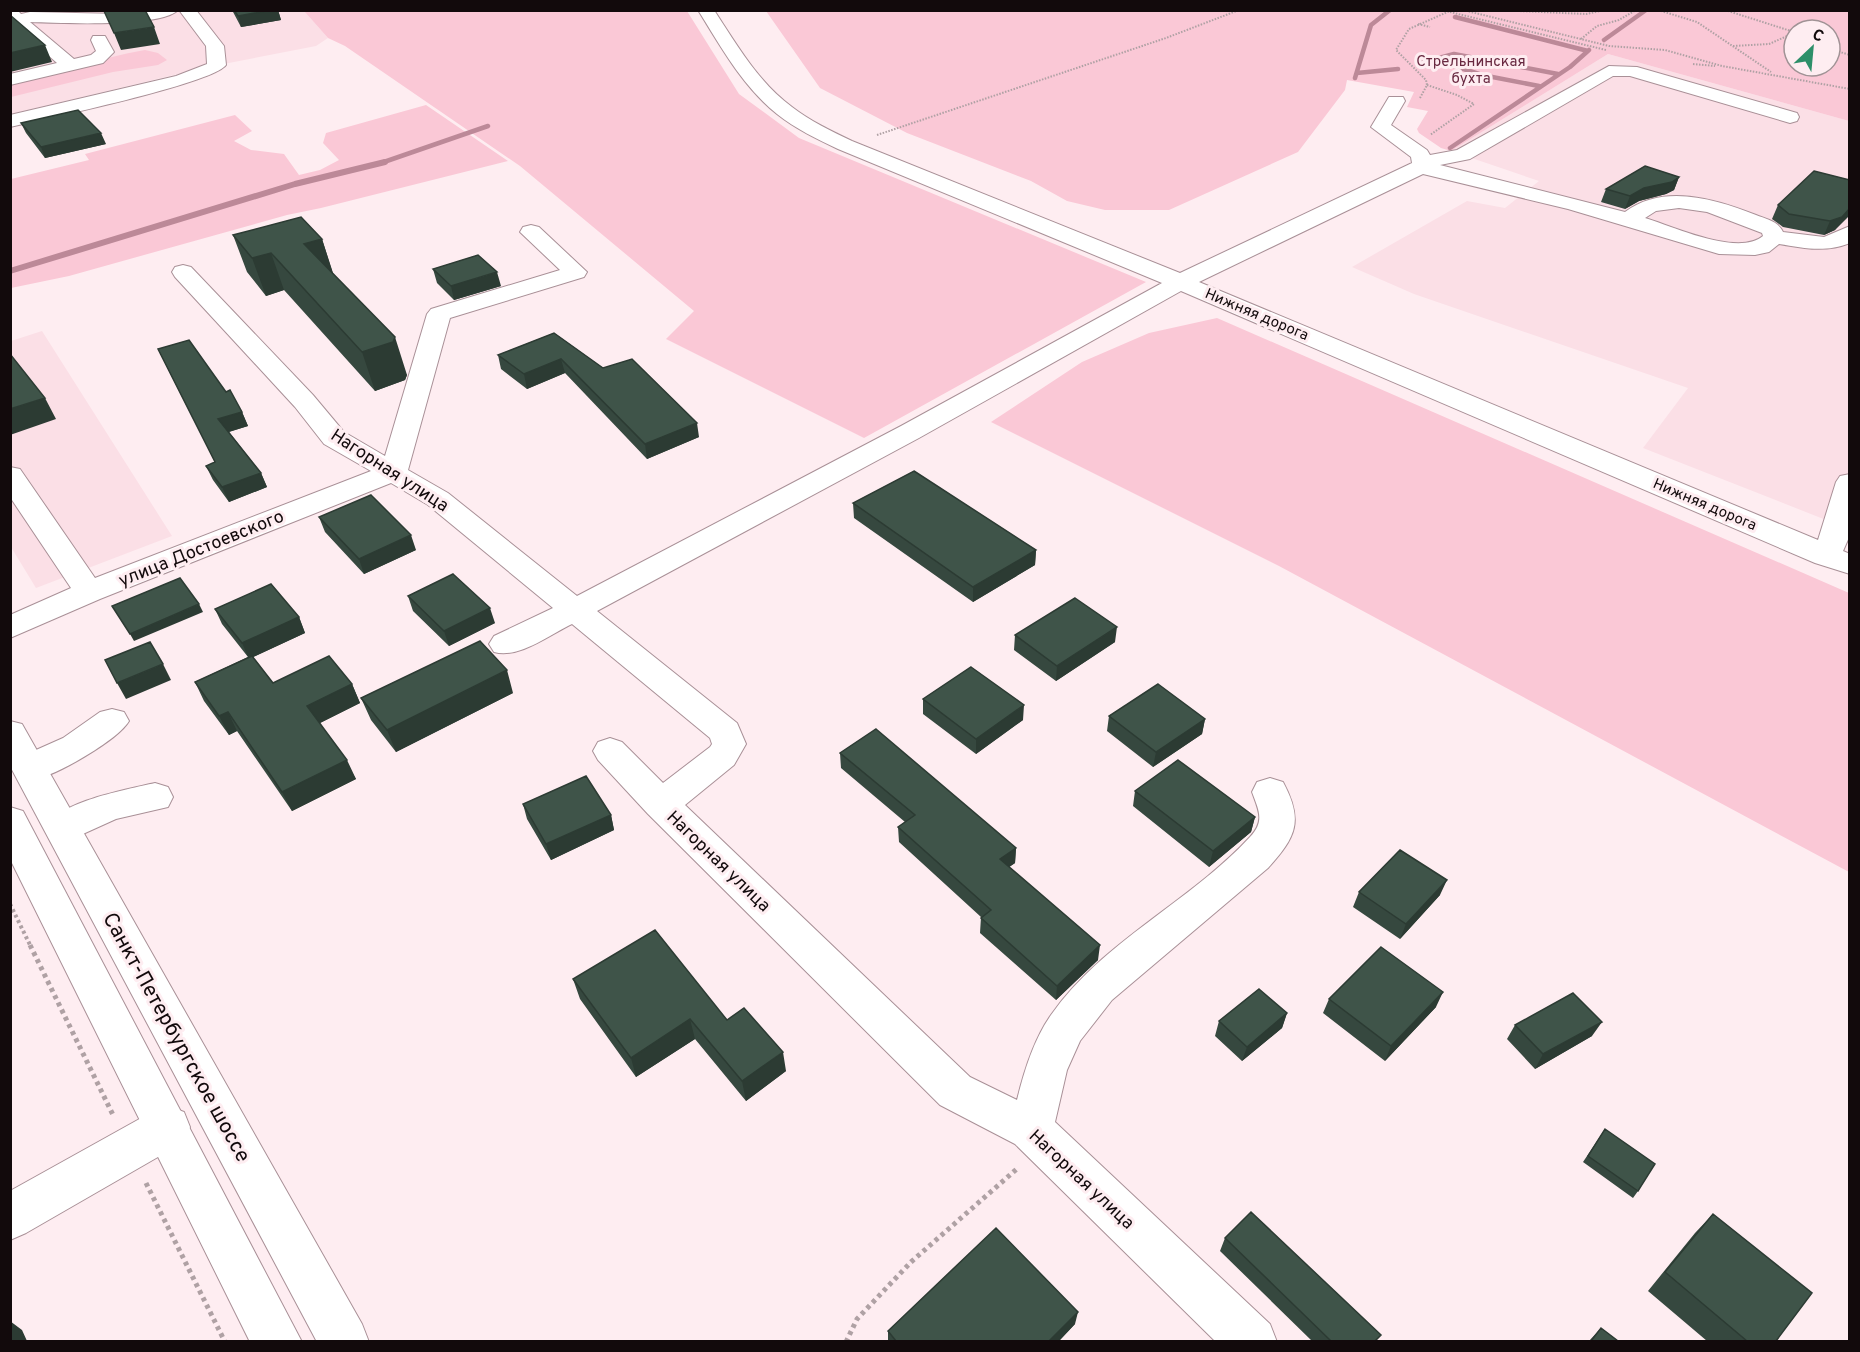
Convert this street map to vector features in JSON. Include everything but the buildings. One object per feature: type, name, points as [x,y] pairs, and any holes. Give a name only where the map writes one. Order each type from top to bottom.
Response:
[{"type":"street","points":[[13,18],[121,19],[170,10]]},
{"type":"street","points":[[10,122],[207,72],[217,65],[214,46],[187,10]]},
{"type":"street","name":"Нижняя дорога","points":[[706,10],[754,82],[777,105],[810,128],[845,145],[1180,282],[1838,560]]},
{"type":"street","points":[[13,18],[71,66]]},
{"type":"street","points":[[10,80],[71,66],[102,56],[105,52],[99,40]]},
{"type":"street","points":[[505,644],[573,611],[900,438],[1180,282],[1422,157],[1464,155],[1609,71],[1631,71],[1790,117]]},
{"type":"street","points":[[1406,103],[1381,127],[1422,157],[1490,182],[1727,248],[1765,247],[1774,237]]},
{"type":"street","points":[[1629,220],[1647,207],[1677,202],[1698,204],[1745,218],[1771,229],[1774,237]]},
{"type":"street","points":[[394,472],[439,314],[576,272],[531,232]]},
{"type":"street","points":[[1774,237],[1828,244],[1842,240],[1850,232]]},
{"type":"street","name":"Нагорная улица","points":[[183,272],[304,401],[334,438],[438,499],[573,611],[725,732],[729,744],[722,756],[661,804],[955,1091],[1039,1136],[1252,1341]]},
{"type":"street","name":"улица Достоевского","points":[[10,628],[89,592],[394,472]]},
{"type":"street","points":[[10,475],[89,592]]},
{"type":"street","points":[[1838,560],[1839,525],[1850,482]]},
{"type":"street","points":[[20,750],[75,747],[112,721]]},
{"type":"street","name":"Санкт-Петербургское шоссе","points":[[20,750],[344,1341]]},
{"type":"street","points":[[610,751],[661,804]]},
{"type":"street","points":[[63,829],[151,787]]},
{"type":"street","points":[[1039,1136],[1046,1070],[1065,1029],[1098,988],[1255,857],[1274,837],[1280,816],[1270,792]]},
{"type":"street","points":[[10,821],[277,1341]]},
{"type":"street","points":[[10,1217],[168,1127]]},
{"type":"path","points":[[870,137],[1166,38],[1239,10]]},
{"type":"path","points":[[1462,10],[1609,45],[1665,50],[1722,66]]},
{"type":"path","points":[[1496,10],[1586,14],[1605,10]]},
{"type":"path","points":[[1580,39],[1597,26],[1619,20],[1636,10]]},
{"type":"path","points":[[1658,10],[1696,22],[1771,73]]},
{"type":"path","points":[[1725,10],[1782,29]]},
{"type":"path","points":[[1427,85],[1426,80],[1396,50],[1409,28],[1450,11],[1613,52]]},
{"type":"path","points":[[1417,24],[1430,27]]},
{"type":"path","points":[[1732,46],[1769,44],[1782,38]]},
{"type":"path","points":[[1692,64],[1771,73],[1850,89]]},
{"type":"path","points":[[1406,103],[1427,85]]},
{"type":"path","points":[[1422,157],[1446,122],[1474,106],[1468,99],[1427,85]]},
{"type":"path","points":[[846,1341],[856,1319],[1039,1136]]},
{"type":"shaded area","points":[[10,11],[304,11],[328,38],[316,46],[203,68],[11,114]]},
{"type":"shaded area","points":[[1608,54],[1849,121],[1849,529],[1643,448],[1688,388],[1414,294],[1352,267],[1467,201],[1505,208],[1539,181],[1451,151]]},
{"type":"shaded area","points":[[42,331],[172,536],[36,588],[11,547],[11,341]]},
{"type":"green space","points":[[304,11],[687,11],[739,94],[799,138],[1146,282],[864,438],[666,339],[694,311],[520,166],[345,46],[328,38]]},
{"type":"green space","name":"Стрельнинская бухта","points":[[766,11],[1849,11],[1849,121],[1608,54],[1451,151],[1441,148],[1419,133],[1417,129],[1428,111],[1407,107],[1414,92],[1347,80],[1345,90],[1298,152],[1169,210],[1105,210],[1067,201],[1031,181],[907,133],[820,88]]},
{"type":"green space","points":[[145,50],[158,53],[167,60],[158,65],[113,72],[11,97],[10,84]]},
{"type":"green space","points":[[426,105],[508,161],[287,215],[69,276],[11,288],[11,179],[89,160],[85,154],[235,115],[252,131],[234,141],[251,150],[284,154],[299,175],[320,170],[339,160],[323,143],[326,133]]},
{"type":"green space","points":[[1217,318],[1849,593],[1849,872],[1279,566],[991,422],[1082,362],[1149,333]]},
{"type":"waterway","points":[[1355,78],[1371,25],[1390,10]]},
{"type":"waterway","points":[[1604,40],[1646,10]]},
{"type":"waterway","points":[[1455,17],[1588,51]]},
{"type":"waterway","points":[[1450,148],[1570,67],[1588,51]]},
{"type":"waterway","points":[[1420,63],[1454,54],[1558,74]]},
{"type":"waterway","points":[[1436,60],[1482,75],[1539,86]]},
{"type":"waterway","points":[[1357,73],[1398,69]]},
{"type":"waterway","points":[[381,163],[488,126]]},
{"type":"waterway","points":[[10,271],[295,184],[381,163]]}]
